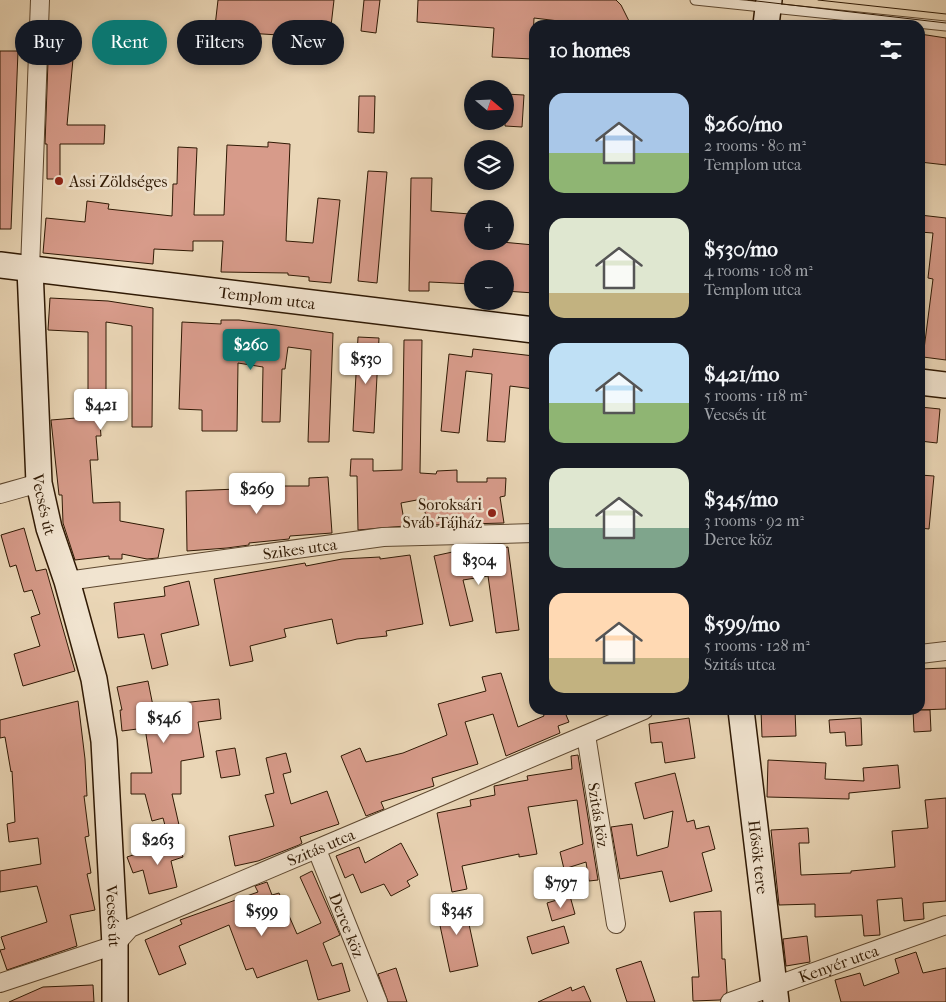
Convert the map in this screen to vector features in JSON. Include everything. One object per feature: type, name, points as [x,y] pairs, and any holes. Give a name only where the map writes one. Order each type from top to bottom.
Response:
[{"type":"street","name":"Vecsés út","points":[[40,0],[30,269],[39,483],[49,528],[67,581],[94,679],[104,741],[115,945],[115,1002]]},
{"type":"street","name":"Templom utca","points":[[0,265],[529,329]]},
{"type":"street","points":[[925,383],[946,385]]},
{"type":"street","points":[[0,494],[39,483]]},
{"type":"street","name":"Szikes utca","points":[[67,581],[383,537],[529,533]]},
{"type":"street","points":[[925,653],[946,651]]},
{"type":"street","name":"Szitás utca","points":[[0,983],[115,945],[130,928],[632,715]]},
{"type":"street","name":"Hősök tere","points":[[742,715],[775,994]]},
{"type":"street","name":"Szitás köz","points":[[586,734],[616,924]]},
{"type":"street","name":"Derce köz","points":[[317,850],[378,1002]]},
{"type":"street","name":"Kenyér utca","points":[[730,1002],[775,994],[946,925]]},
{"type":"lane","points":[[695,0],[768,11],[875,20]]},
{"type":"lane","points":[[925,24],[946,26]]},
{"type":"building","points":[[218,0],[334,0],[332,20],[272,20],[272,35],[262,34],[262,20],[216,20]]},
{"type":"building","points":[[364,0],[380,0],[376,33],[361,31]]},
{"type":"building","points":[[418,0],[616,0],[621,5],[628,20],[551,20],[534,18],[534,20],[529,20],[529,59],[492,57],[494,28],[417,22]]},
{"type":"building","points":[[925,35],[946,38],[946,165],[925,163]]},
{"type":"building","points":[[0,51],[15,51],[15,65],[17,65],[11,229],[0,229]]},
{"type":"building","points":[[48,65],[72,65],[67,125],[105,125],[104,144],[60,144],[60,179],[47,179],[47,144],[45,144]]},
{"type":"building","points":[[514,94],[524,95],[522,127],[514,127]]},
{"type":"building","points":[[359,96],[375,96],[374,133],[358,132]]},
{"type":"building","points":[[268,142],[290,144],[286,241],[313,243],[318,198],[340,200],[331,283],[309,281],[309,277],[288,275],[288,273],[221,272],[223,241],[193,241],[193,251],[154,249],[153,264],[43,253],[46,218],[85,222],[87,201],[109,204],[108,209],[172,216],[173,184],[177,184],[178,147],[197,148],[194,215],[224,215],[227,145],[268,147]]},
{"type":"building","points":[[368,171],[387,172],[377,283],[358,281]]},
{"type":"building","points":[[411,178],[432,178],[431,211],[464,214],[464,250],[514,250],[514,243],[529,245],[529,293],[514,292],[514,260],[464,260],[464,284],[429,282],[429,291],[409,291]]},
{"type":"building","points":[[925,216],[946,218],[946,360],[925,357],[925,341],[933,279],[928,278],[933,233],[925,232]]},
{"type":"building","points":[[50,298],[108,301],[153,308],[152,427],[132,427],[132,326],[106,322],[106,399],[98,399],[101,436],[96,436],[98,460],[90,460],[93,503],[120,502],[120,521],[164,529],[158,558],[147,559],[122,554],[122,559],[109,559],[109,556],[75,560],[63,523],[62,495],[59,495],[51,420],[88,417],[88,332],[48,330]]},
{"type":"building","points":[[221,320],[239,320],[333,333],[329,442],[308,442],[311,350],[288,347],[285,369],[282,369],[280,422],[262,422],[263,367],[238,363],[237,431],[202,431],[202,410],[179,409],[182,322],[221,324]]},
{"type":"building","points":[[358,337],[379,338],[374,433],[353,431]]},
{"type":"building","points":[[404,340],[422,340],[420,473],[436,474],[437,471],[457,470],[457,482],[487,482],[487,478],[506,478],[505,496],[500,497],[504,523],[428,525],[422,499],[401,503],[405,526],[358,530],[357,476],[350,476],[351,459],[373,459],[373,471],[402,470]]},
{"type":"building","points":[[473,349],[529,355],[529,388],[510,386],[505,442],[487,441],[492,374],[466,371],[459,433],[441,431],[449,354],[472,357]]},
{"type":"building","points":[[925,408],[940,409],[937,443],[925,442]]},
{"type":"building","points":[[925,475],[934,476],[929,529],[925,529]]},
{"type":"building","points":[[328,477],[332,533],[290,536],[289,539],[249,543],[249,545],[187,551],[186,491],[264,488],[264,486],[309,486],[309,478]]},
{"type":"building","points":[[24,528],[36,571],[46,569],[75,671],[23,686],[14,654],[40,646],[31,617],[40,614],[32,590],[24,592],[16,565],[10,567],[1,535]]},
{"type":"building","points":[[508,547],[519,630],[496,633],[488,576],[463,580],[473,621],[450,626],[434,556],[457,551],[458,555]]},
{"type":"building","points":[[410,555],[423,624],[386,631],[387,636],[357,639],[337,644],[332,619],[284,629],[286,637],[250,646],[253,661],[230,666],[214,579],[305,563],[306,566],[342,559],[380,557],[380,559]]},
{"type":"building","points":[[189,581],[199,625],[161,634],[168,665],[152,669],[144,634],[118,638],[114,603],[165,596],[164,587]]},
{"type":"building","points":[[946,668],[946,709],[925,710],[925,669]]},
{"type":"building","points":[[501,673],[518,727],[544,715],[566,715],[569,722],[558,726],[560,733],[506,756],[493,714],[465,722],[478,764],[432,778],[434,786],[381,802],[384,809],[366,816],[341,756],[360,748],[366,762],[403,753],[447,735],[438,704],[486,691],[482,677]]},
{"type":"building","points":[[148,681],[153,706],[219,699],[221,719],[198,722],[204,757],[181,761],[181,794],[172,794],[179,825],[166,829],[163,818],[152,821],[145,794],[131,794],[131,773],[152,773],[145,728],[122,731],[120,710],[122,710],[117,687]]},
{"type":"building","points":[[78,701],[87,796],[84,796],[89,836],[85,837],[91,873],[87,874],[95,910],[70,915],[77,946],[7,970],[0,950],[5,949],[1,937],[47,922],[37,886],[0,892],[0,871],[41,864],[38,838],[9,842],[7,824],[15,822],[12,771],[5,737],[0,738],[0,720]]},
{"type":"building","points":[[925,710],[930,710],[931,731],[914,732],[913,715],[925,715]]},
{"type":"building","points":[[761,715],[795,715],[796,736],[762,737]]},
{"type":"building","points":[[689,718],[695,758],[665,763],[662,742],[651,743],[649,724]]},
{"type":"building","points":[[861,718],[862,745],[846,746],[845,732],[830,733],[829,720]]},
{"type":"building","points":[[235,748],[240,775],[221,778],[216,751]]},
{"type":"building","points":[[286,753],[291,772],[283,774],[291,804],[327,791],[339,824],[300,837],[302,843],[299,845],[258,861],[235,866],[229,836],[274,826],[265,795],[274,793],[266,758]]},
{"type":"building","points":[[578,755],[598,880],[589,881],[586,862],[564,869],[560,852],[583,844],[577,800],[528,807],[537,854],[519,857],[519,854],[462,866],[467,889],[452,892],[437,813],[471,806],[470,800],[495,795],[494,786],[528,780],[527,776],[572,769],[571,756]]},
{"type":"building","points":[[768,760],[826,763],[825,779],[864,781],[863,768],[898,765],[900,788],[849,793],[849,799],[767,797]]},
{"type":"building","points":[[675,773],[687,822],[694,820],[696,829],[709,826],[715,849],[702,853],[712,891],[670,902],[662,871],[620,879],[611,827],[632,824],[637,856],[668,847],[673,811],[644,819],[635,783]]},
{"type":"building","points":[[946,798],[946,901],[923,903],[924,919],[904,921],[902,898],[877,900],[880,935],[864,936],[862,915],[815,917],[815,904],[779,905],[771,830],[808,828],[809,843],[799,843],[801,875],[851,873],[851,871],[895,867],[892,831],[928,828],[925,800]]},
{"type":"building","points":[[178,840],[183,857],[171,861],[177,887],[149,894],[143,870],[133,873],[127,857]]},
{"type":"building","points":[[401,843],[418,875],[407,881],[410,886],[391,896],[384,884],[361,893],[353,874],[345,878],[336,856],[359,847],[365,863]]},
{"type":"building","points":[[312,871],[340,935],[323,943],[332,966],[342,963],[350,991],[318,1000],[307,960],[257,978],[253,968],[246,970],[229,925],[179,946],[186,964],[159,975],[145,940],[182,924],[180,920],[258,892],[255,886],[267,882],[272,895],[279,893],[297,934],[321,923],[300,877]]},
{"type":"building","points":[[570,896],[575,914],[552,921],[547,903]]},
{"type":"building","points":[[464,901],[478,966],[450,972],[436,907]]},
{"type":"building","points":[[721,911],[722,959],[725,959],[727,992],[720,1000],[693,1001],[692,977],[699,977],[694,912]]},
{"type":"building","points":[[564,926],[569,943],[532,954],[527,937]]},
{"type":"building","points":[[807,936],[810,962],[786,966],[783,939]]},
{"type":"building","points":[[916,952],[923,973],[946,968],[946,1002],[841,1002],[835,980],[860,973],[864,986],[899,973],[895,959]]},
{"type":"building","points":[[641,961],[655,1002],[627,1002],[616,969]]},
{"type":"building","points":[[396,968],[407,1002],[388,1002],[378,974]]},
{"type":"building","points":[[93,985],[94,1002],[9,1002],[43,987]]},
{"type":"building","points":[[584,986],[591,1002],[538,1002],[571,987],[572,991]]},
{"type":"tram line","points":[[748,0],[920,20]]},
{"type":"tram line","points":[[818,0],[946,14]]},
{"type":"tram line","points":[[925,21],[946,23]]},
{"type":"place","name":"Assi Zöldséges","points":[[59,181]]},
{"type":"place","name":"Soroksári Sváb Tájház","points":[[492,513]]}]
